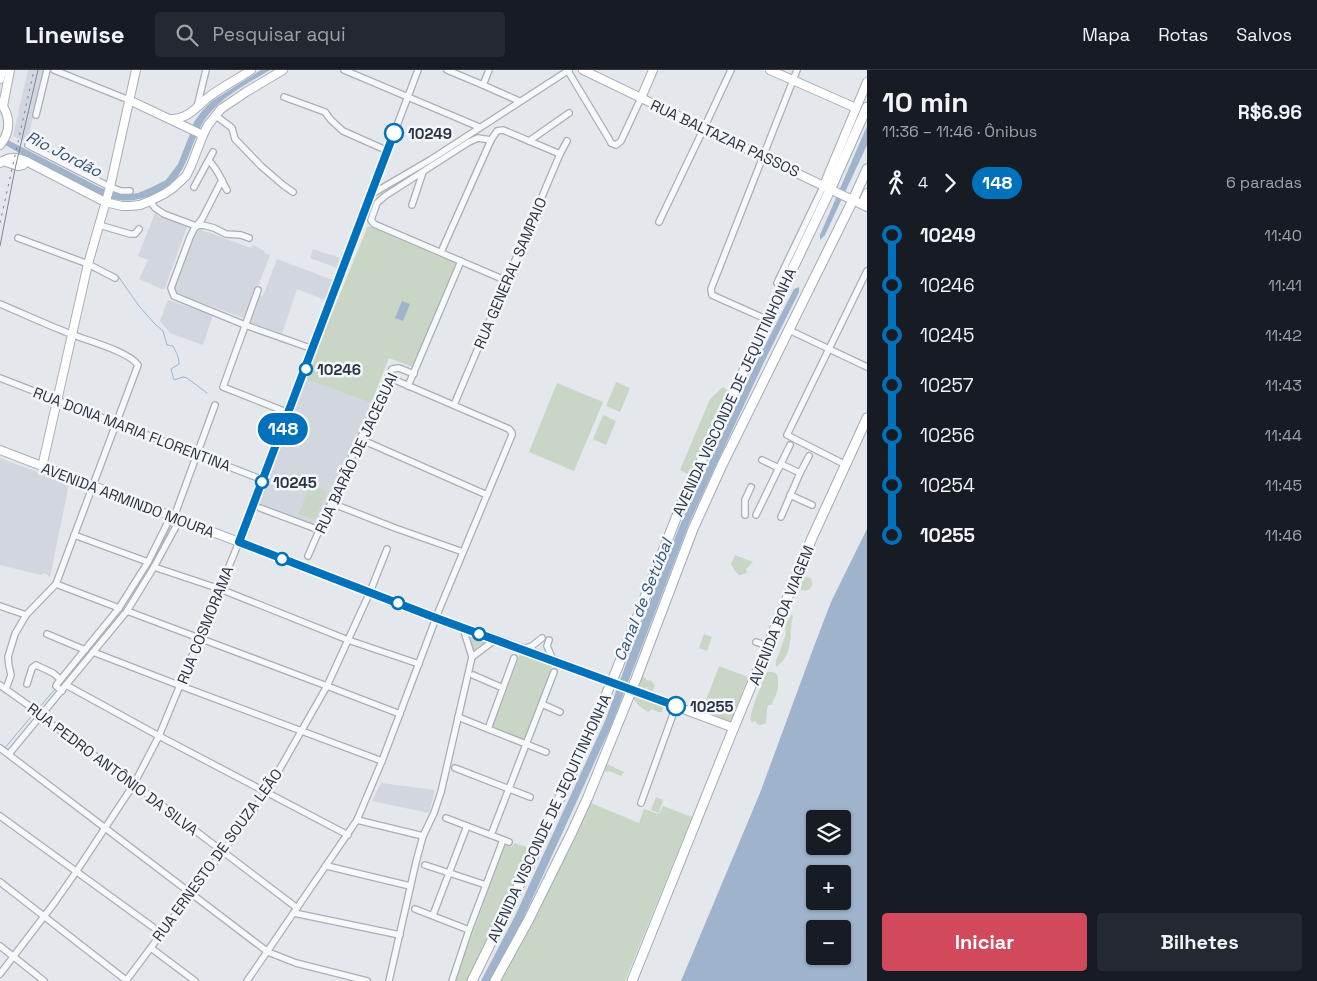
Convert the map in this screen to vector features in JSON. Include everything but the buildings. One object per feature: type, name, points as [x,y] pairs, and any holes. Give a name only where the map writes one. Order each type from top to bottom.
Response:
[{"type":"main road","points":[[0,79],[2,70]]},
{"type":"main road","points":[[0,145],[6,136],[9,124],[2,104],[10,70]]},
{"type":"main road","points":[[42,466],[88,264],[110,188],[136,70]]},
{"type":"main road","points":[[170,119],[178,119],[185,116],[210,96],[251,70]]},
{"type":"main road","points":[[1,162],[15,157],[26,160],[35,168],[105,202],[130,206],[150,201],[173,188],[186,176],[197,133],[215,115],[228,104],[283,70]]},
{"type":"main road","name":"RUA BALTAZAR PASSOS","points":[[583,70],[864,205]]},
{"type":"main road","points":[[641,98],[653,70]]},
{"type":"main road","points":[[770,70],[856,108]]},
{"type":"main road","name":"AVENIDA VISCONDE DE JEQUITINHONHA","points":[[830,188],[856,108],[867,82]]},
{"type":"main road","points":[[129,100],[197,133]]},
{"type":"main road","name":"AVENIDA VISCONDE DE JEQUITINHONHA","points":[[472,981],[614,684],[684,495],[867,107]]},
{"type":"main road","name":"AVENIDA VISCONDE DE JEQUITINHONHA","points":[[495,981],[530,919],[588,797],[693,529],[722,465],[867,169]]},
{"type":"main road","points":[[864,205],[867,193]]},
{"type":"main road","name":"AVENIDA BOA VIAGEM","points":[[632,981],[812,538],[867,418]]},
{"type":"main road","name":"AVENIDA ARMINDO MOURA","points":[[0,450],[436,618],[734,728]]},
{"type":"street","points":[[36,115],[46,70]]},
{"type":"street","points":[[54,70],[129,100]]},
{"type":"street","points":[[196,108],[206,70]]},
{"type":"street","points":[[344,70],[479,127]]},
{"type":"street","name":"RUA COSMORAMA","points":[[0,974],[76,872],[106,828],[134,784],[159,736],[239,542],[418,70]]},
{"type":"street","points":[[447,70],[519,101]]},
{"type":"street","points":[[483,84],[489,70]]},
{"type":"street","points":[[371,194],[430,160],[568,70],[608,139],[616,145],[621,141],[641,98]]},
{"type":"street","points":[[659,222],[731,70]]},
{"type":"street","points":[[768,320],[712,295],[711,289],[797,70]]},
{"type":"street","points":[[202,88],[210,96]]},
{"type":"street","points":[[284,97],[324,112],[343,131],[388,151]]},
{"type":"street","points":[[529,141],[569,113]]},
{"type":"street","points":[[215,115],[232,128],[235,138],[261,166],[293,192]]},
{"type":"street","points":[[441,252],[495,133],[503,130],[560,154]]},
{"type":"street","points":[[491,140],[476,139],[381,198],[377,203],[371,222],[507,281]]},
{"type":"street","name":"RUA GENERAL SAMPAIO","points":[[454,405],[567,141]]},
{"type":"street","points":[[28,145],[110,188],[130,192]]},
{"type":"street","points":[[194,187],[213,152]]},
{"type":"street","points":[[209,160],[219,172],[227,190]]},
{"type":"street","points":[[412,205],[423,172]]},
{"type":"street","points":[[222,180],[202,219],[190,237],[171,288],[174,296],[245,325],[313,349]]},
{"type":"street","points":[[777,283],[830,188]]},
{"type":"street","points":[[150,201],[159,212],[196,226],[203,225],[226,234],[241,235],[249,238]]},
{"type":"street","points":[[99,225],[130,234],[134,234],[139,229]]},
{"type":"street","points":[[18,238],[88,264],[114,278]]},
{"type":"street","points":[[408,386],[461,261]]},
{"type":"street","points":[[846,465],[787,435],[867,271]]},
{"type":"street","points":[[258,290],[223,387],[289,413]]},
{"type":"street","points":[[0,304],[107,348],[137,362],[138,365],[56,584],[26,615],[18,628],[8,660],[11,675],[6,689]]},
{"type":"street","points":[[789,330],[867,367]]},
{"type":"street","name":"RUA BARÃO DE JACEGUAI","points":[[308,556],[392,369],[396,368],[414,374]]},
{"type":"street","points":[[247,981],[358,820],[436,618],[512,435],[509,429],[388,377]]},
{"type":"street","name":"RUA DONA MARIA FLORENTINA","points":[[0,378],[263,480]]},
{"type":"street","points":[[216,405],[175,518],[154,567],[127,611],[66,685],[59,688],[3,750],[268,952],[296,963],[366,981]]},
{"type":"street","points":[[360,439],[487,495]]},
{"type":"street","points":[[756,515],[790,445]]},
{"type":"street","points":[[781,517],[809,456]]},
{"type":"street","points":[[762,460],[800,474]]},
{"type":"street","points":[[745,515],[746,500],[751,487]]},
{"type":"street","points":[[790,495],[812,505]]},
{"type":"street","points":[[331,503],[463,552]]},
{"type":"street","points":[[260,508],[319,530]]},
{"type":"street","points":[[59,688],[56,684],[119,608],[175,518]]},
{"type":"street","points":[[74,535],[148,562]]},
{"type":"street","name":"RUA ERNESTO DE SOUZA LEÃO","points":[[127,981],[190,893],[266,793],[327,686],[370,592],[387,549]]},
{"type":"street","points":[[154,567],[220,589],[348,640],[419,664]]},
{"type":"street","points":[[56,584],[119,608]]},
{"type":"street","points":[[0,606],[26,615]]},
{"type":"street","points":[[127,611],[400,714]]},
{"type":"street","points":[[389,981],[423,836],[434,814],[441,792],[472,657],[463,628]]},
{"type":"street","points":[[47,634],[85,650]]},
{"type":"street","points":[[472,657],[492,642],[498,640]]},
{"type":"street","points":[[522,649],[532,646],[540,640],[548,643],[553,660]]},
{"type":"street","points":[[756,642],[768,646]]},
{"type":"street","points":[[93,652],[382,761]]},
{"type":"street","points":[[488,729],[514,658]]},
{"type":"street","points":[[27,684],[33,666],[40,666],[60,679]]},
{"type":"street","points":[[491,836],[554,672]]},
{"type":"street","points":[[473,675],[503,688]]},
{"type":"street","name":"RUA PEDRO ANTÔNIO DA SILVA","points":[[0,685],[134,784],[296,911]]},
{"type":"street","points":[[66,685],[348,835]]},
{"type":"street","points":[[542,704],[560,712]]},
{"type":"street","points":[[641,803],[676,706]]},
{"type":"street","points":[[458,717],[546,752]]},
{"type":"street","points":[[455,768],[530,797]]},
{"type":"street","points":[[0,816],[161,933]]},
{"type":"street","points":[[446,818],[506,841],[486,885],[452,981]]},
{"type":"street","points":[[358,820],[423,836]]},
{"type":"street","points":[[433,915],[467,826]]},
{"type":"street","points":[[425,865],[486,885]]},
{"type":"street","points":[[327,866],[410,886]]},
{"type":"street","points":[[0,882],[127,981]]},
{"type":"street","points":[[415,909],[469,930]]},
{"type":"street","points":[[296,911],[400,935]]},
{"type":"street","points":[[0,946],[44,981]]},
{"type":"street","points":[[151,948],[195,981]]},
{"type":"shaded area","points":[[28,70],[44,70],[27,143],[13,136]]},
{"type":"shaded area","points":[[155,213],[159,217],[167,216],[188,224],[164,290],[139,279],[148,260],[138,256]]},
{"type":"shaded area","points":[[196,228],[251,248],[253,245],[270,255],[246,319],[176,293],[174,285]]},
{"type":"shaded area","points":[[313,249],[340,258],[337,268],[310,258]]},
{"type":"shaded area","points":[[277,259],[333,280],[325,300],[297,289],[282,334],[248,322],[259,295],[263,296]]},
{"type":"shaded area","points":[[168,300],[213,315],[203,345],[170,333],[160,321]]},
{"type":"shaded area","points":[[305,379],[371,403],[317,528],[258,505]]},
{"type":"shaded area","points":[[0,458],[69,484],[50,577],[45,573],[41,575],[0,565]]},
{"type":"shaded area","points":[[381,783],[435,790],[429,813],[372,801]]},
{"type":"green space","points":[[368,226],[457,264],[412,367],[389,358],[371,403],[305,379]]},
{"type":"green space","points":[[616,382],[630,388],[620,412],[606,406]]},
{"type":"green space","points":[[557,383],[603,402],[574,471],[529,452]]},
{"type":"green space","points":[[723,387],[729,392],[688,474],[680,470],[710,399]]},
{"type":"green space","points":[[603,415],[616,421],[606,445],[593,439]]},
{"type":"green space","points":[[310,484],[327,491],[315,520],[299,514]]},
{"type":"green space","points":[[735,555],[753,562],[746,569],[747,572],[745,574],[739,575],[731,564]]},
{"type":"green space","points":[[805,577],[811,578],[812,586],[807,590],[801,590],[800,586]]},
{"type":"green space","points":[[792,614],[787,655],[776,667],[776,661],[786,634],[785,625]]},
{"type":"green space","points":[[468,633],[488,640],[473,651]]},
{"type":"green space","points":[[704,634],[712,637],[707,651],[699,648]]},
{"type":"green space","points":[[520,654],[552,666],[526,736],[523,739],[495,729],[493,725]]},
{"type":"green space","points":[[719,666],[748,677],[731,722],[702,711]]},
{"type":"green space","points":[[641,672],[655,686],[652,692],[647,687],[644,690],[634,686]]},
{"type":"green space","points":[[768,672],[777,674],[777,690],[771,705],[768,705],[765,724],[758,725],[754,721],[752,723],[750,718],[755,701]]},
{"type":"green space","points":[[637,694],[662,705],[662,712],[652,709],[648,712],[639,706],[633,698]]},
{"type":"green space","points":[[607,764],[624,772],[621,776],[604,771]]},
{"type":"green space","points":[[656,797],[663,800],[659,813],[651,810]]},
{"type":"green space","points":[[591,803],[639,823],[644,809],[659,814],[663,806],[692,817],[625,981],[501,981],[561,866]]},
{"type":"green space","points":[[514,843],[533,849],[468,981],[455,981],[505,845],[512,847]]},
{"type":"water","name":"Rio Jordão","points":[[261,70],[270,70],[241,87],[214,108],[201,126],[189,155],[174,181],[156,194],[141,199],[126,201],[101,195],[0,142],[0,136],[101,188],[122,195],[138,193],[166,180],[178,164],[194,122],[212,101]]},
{"type":"water","points":[[867,126],[867,145],[825,235],[820,240],[820,235]]},
{"type":"water","points":[[799,287],[799,292],[764,362],[690,521],[612,724],[523,919],[492,981],[481,981],[515,916],[605,721],[683,518],[758,359],[794,289]]},
{"type":"water","points":[[402,301],[410,304],[403,321],[395,318]]},
{"type":"water","points":[[867,529],[867,981],[681,981],[760,793],[831,602]]},
{"type":"waterway","points":[[118,276],[139,306],[163,331],[167,345],[173,346],[179,364],[171,369],[174,380],[183,377],[187,378],[207,393]]},
{"type":"waterway","points":[[131,595],[146,575],[172,523]]},
{"type":"waterway","points":[[38,709],[55,689]]},
{"type":"waterway","points":[[4,749],[35,712]]},
{"type":"tram line","points":[[0,246],[15,169],[38,70]]},
{"type":"railway","points":[[0,223],[34,70]]},
{"type":"bus line","name":"148","points":[[394,133],[239,542],[436,618],[676,706]]},
{"type":"place","name":"10249","points":[[394,133]]},
{"type":"place","name":"10246","points":[[306,369]]},
{"type":"place","name":"10245","points":[[262,482]]},
{"type":"place","name":"10255","points":[[676,706]]},
{"type":"water label","name":"Canal de Setúbal","points":[[643,600]]}]
